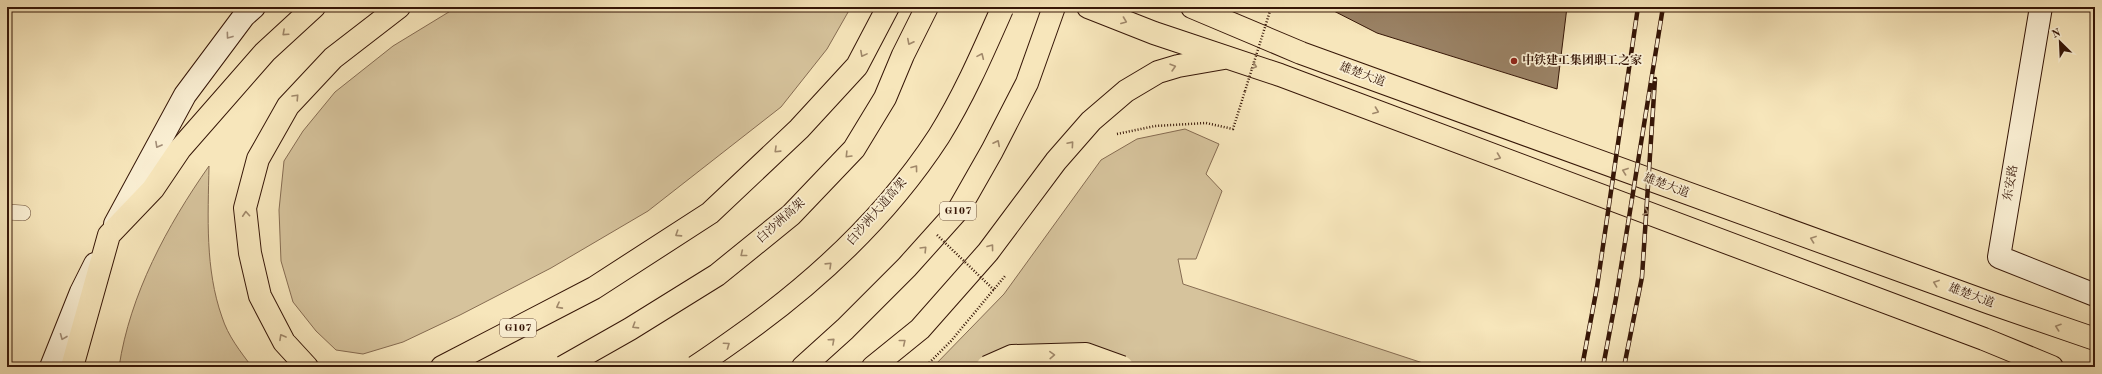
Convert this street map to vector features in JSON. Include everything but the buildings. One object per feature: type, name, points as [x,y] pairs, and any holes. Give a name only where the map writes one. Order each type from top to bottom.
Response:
[{"type":"main road","points":[[51,367],[81,292],[109,235],[185,95],[244,16],[254,7]]},
{"type":"main road","points":[[72,367],[109,235],[153,189],[180,149],[264,52],[314,7]]},
{"type":"main road","points":[[307,367],[284,342],[260,296],[250,253],[245,208],[258,159],[288,106],[333,58],[399,7]]},
{"type":"main road","name":"G107","points":[[442,367],[594,288],[710,213],[799,129],[857,66],[888,7]]},
{"type":"main road","name":"白沙洲高架","points":[[563,367],[630,329],[717,275],[791,215],[854,149],[885,98],[903,55],[927,7]]},
{"type":"main road","points":[[1088,7],[1154,33],[1302,83],[1976,336],[2052,367]]},
{"type":"main road","name":"雄楚大道","points":[[1192,7],[1301,53],[1975,298],[2095,339]]},
{"type":"main road","points":[[1221,7],[1239,27]]},
{"type":"main road","name":"东安路","points":[[2041,7],[1999,257],[2095,294]]},
{"type":"main road","name":"白沙洲大道高架","points":[[695,367],[774,312],[828,266],[889,202],[938,136],[968,86],[1002,9]]},
{"type":"main road","name":"G107","points":[[803,367],[845,329],[937,235],[959,209],[992,152],[1027,83],[1053,10]]},
{"type":"main road","points":[[873,367],[920,329],[988,252],[1056,161],[1096,116],[1126,91],[1158,72],[1222,56]]},
{"type":"main road","points":[[987,367],[1012,356],[1086,354],[1122,367]]},
{"type":"lane","points":[[7,212],[23,213]]},
{"type":"path","points":[[1115,135],[1155,126],[1206,123],[1233,130],[1272,7]]},
{"type":"path","points":[[937,235],[994,290]]},
{"type":"path","points":[[925,367],[951,341],[1008,272]]},
{"type":"shaded area","points":[[457,7],[851,7],[827,49],[781,107],[648,211],[551,268],[460,315],[403,342],[363,354],[336,350],[316,331],[293,302],[281,261],[279,210],[284,161],[303,131],[335,92],[393,46]]},
{"type":"shaded area","points":[[1185,129],[1219,144],[1206,174],[1222,191],[1196,259],[1178,259],[1183,284],[1435,367],[933,367],[1004,294],[1101,160],[1137,139]]},
{"type":"shaded area","points":[[209,166],[208,204],[210,262],[217,299],[228,331],[252,367],[119,367],[124,340],[132,313],[152,262],[179,212]]},
{"type":"railway","points":[[1582,367],[1597,287],[1638,7]]},
{"type":"railway","points":[[1603,367],[1616,298],[1663,7]]},
{"type":"railway","points":[[1624,367],[1642,277],[1655,79]]},
{"type":"place","name":"中铁建工集团职工之家","points":[[1514,61]]}]
